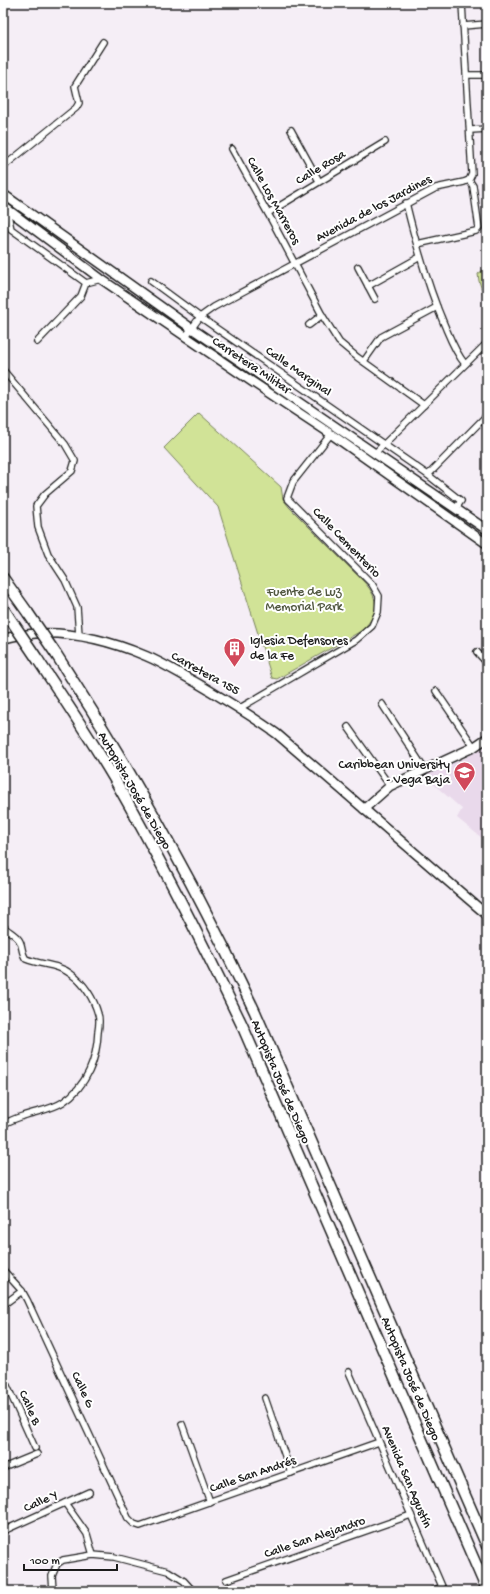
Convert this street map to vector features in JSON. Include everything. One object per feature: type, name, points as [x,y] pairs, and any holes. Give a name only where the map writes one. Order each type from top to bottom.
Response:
[{"type":"highway","name":"Autopista José de Diego","points":[[3,578],[56,654],[131,774],[183,866],[255,1012],[487,1546]]},
{"type":"highway","name":"Autopista José de Diego","points":[[3,608],[114,779],[168,876],[208,954],[242,1025],[487,1590]]},
{"type":"main road","name":"Carretera Militar","points":[[3,194],[191,328],[487,530]]},
{"type":"main road","name":"Carretera Militar","points":[[5,208],[101,279],[331,434],[487,544]]},
{"type":"main road","name":"Carretera 155","points":[[3,639],[29,633],[79,635],[107,642],[147,656],[240,708],[277,734],[487,915]]},
{"type":"main road","points":[[364,809],[390,786],[474,747],[487,738]]},
{"type":"street","points":[[416,244],[476,231],[479,228],[473,186],[469,180],[472,174],[471,130],[462,3]]},
{"type":"street","points":[[463,26],[487,24]]},
{"type":"street","points":[[3,167],[76,108],[79,103],[75,86],[103,42]]},
{"type":"street","points":[[466,75],[487,74]]},
{"type":"street","points":[[471,130],[487,129]]},
{"type":"street","points":[[291,130],[319,181]]},
{"type":"street","name":"Calle Rosa","points":[[268,213],[385,142]]},
{"type":"street","name":"Calle Los Marreros","points":[[232,149],[322,315],[339,342],[424,405]]},
{"type":"street","name":"Avenida de los Jardines","points":[[186,336],[200,317],[214,308],[406,203],[440,186],[469,180]]},
{"type":"street","points":[[406,203],[416,244],[437,307],[456,354],[465,364]]},
{"type":"street","points":[[5,208],[11,229],[86,284]]},
{"type":"street","points":[[368,286],[420,257]]},
{"type":"street","points":[[358,267],[375,300]]},
{"type":"street","points":[[37,342],[81,296],[86,284],[101,279]]},
{"type":"street","name":"Calle Marginal","points":[[151,281],[200,317],[428,475],[461,501],[456,508]]},
{"type":"street","points":[[364,361],[381,338],[437,307]]},
{"type":"street","points":[[309,325],[322,315]]},
{"type":"street","points":[[375,453],[487,343]]},
{"type":"street","points":[[3,370],[65,444],[75,461],[72,470],[45,494],[36,506],[38,527],[48,554],[65,580],[78,607],[79,635]]},
{"type":"street","points":[[428,475],[487,415]]},
{"type":"street","name":"Calle Cementerio","points":[[240,708],[356,640],[372,626],[378,612],[379,596],[372,584],[287,498],[294,482],[331,434]]},
{"type":"street","points":[[477,652],[487,663]]},
{"type":"street","points":[[436,691],[474,747]]},
{"type":"street","points":[[382,704],[424,770]]},
{"type":"street","points":[[348,727],[390,786]]},
{"type":"street","points":[[3,926],[20,941],[23,956],[26,959],[71,973],[91,997],[99,1018],[98,1043],[94,1059],[89,1073],[78,1089],[62,1103],[54,1107],[22,1116],[3,1124]]},
{"type":"street","name":"Calle G","points":[[3,1270],[22,1291],[95,1444],[128,1518],[134,1524]]},
{"type":"street","points":[[3,1305],[22,1291]]},
{"type":"street","name":"Avenida San Agustín","points":[[349,1372],[443,1589]]},
{"type":"street","name":"Calle B","points":[[3,1377],[36,1451],[3,1468]]},
{"type":"street","points":[[265,1398],[291,1473]]},
{"type":"street","points":[[182,1424],[210,1502]]},
{"type":"street","name":"Calle San Andrés","points":[[134,1524],[140,1526],[379,1442]]},
{"type":"street","name":"Calle Y","points":[[3,1531],[89,1492]]},
{"type":"street","points":[[65,1503],[87,1534],[93,1555]]},
{"type":"street","name":"Calle San Alejandro","points":[[226,1580],[411,1515]]},
{"type":"street","points":[[53,1591],[52,1576],[57,1564],[63,1560],[93,1555],[114,1556],[168,1571],[184,1581],[193,1591]]},
{"type":"street","points":[[432,1591],[443,1589]]},
{"type":"shaded area","name":"Caribbean University - Vega Baja","points":[[487,745],[487,842],[457,818],[462,809],[423,775],[464,759]]},
{"type":"green space","points":[[487,267],[487,306],[478,274]]},
{"type":"green space","name":"Fuente de Luz Memorial Park","points":[[199,413],[281,487],[283,499],[289,507],[364,582],[369,588],[375,601],[374,613],[367,625],[361,631],[277,679],[272,678],[218,507],[164,448]]},
{"type":"place","name":"Iglesia Defensores de la Fe","points":[[235,668]]},
{"type":"place","name":"Caribbean University - Vega Baja","points":[[465,792]]}]
